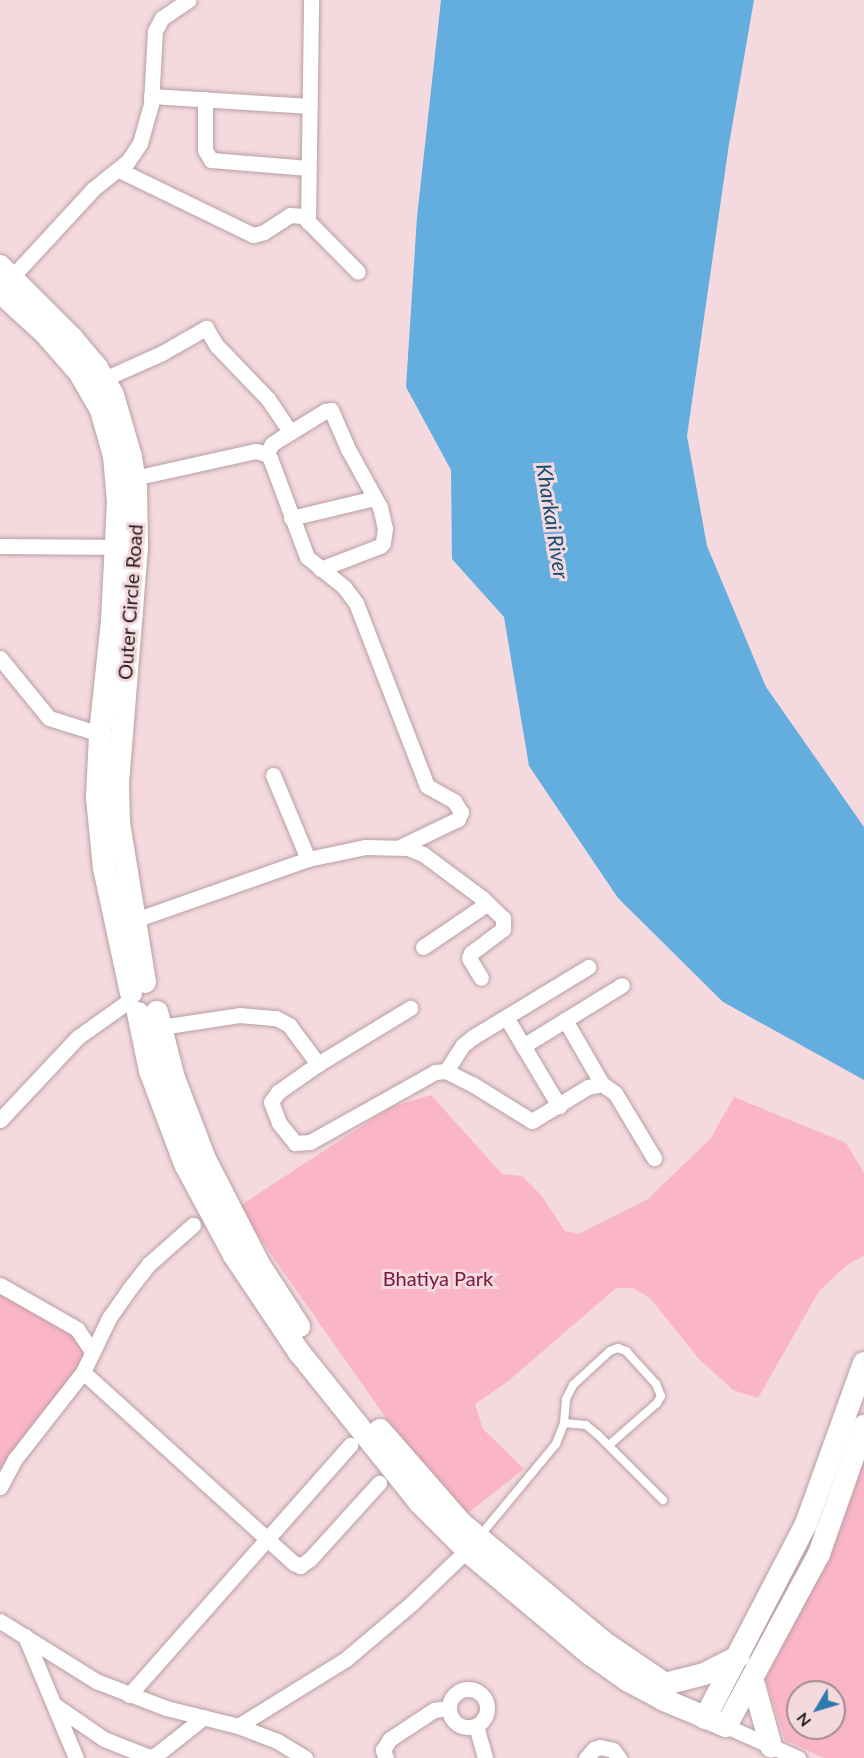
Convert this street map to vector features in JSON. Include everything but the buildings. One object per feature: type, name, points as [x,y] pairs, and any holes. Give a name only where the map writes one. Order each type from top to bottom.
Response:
[{"type":"main road","name":"Outer Circle Road","points":[[4,279],[72,338],[104,379],[123,423],[134,478],[126,547],[112,621],[100,734],[97,798],[104,868],[144,1005]]},
{"type":"main road","name":"Outer Circle Road","points":[[4,279],[45,333],[79,372],[101,410],[114,456],[118,502],[126,547],[118,783],[119,823],[135,920],[144,1005]]},
{"type":"main road","points":[[144,1005],[188,1119],[226,1204],[266,1275],[324,1362],[446,1506],[473,1544],[599,1660],[627,1680],[719,1716]]},
{"type":"main road","points":[[719,1716],[739,1656],[806,1524],[864,1363]]},
{"type":"main road","points":[[719,1716],[752,1678],[819,1554],[864,1426]]},
{"type":"main road","points":[[473,1544],[602,1641],[665,1684],[719,1716]]},
{"type":"main road","points":[[665,1684],[704,1674],[739,1656]]},
{"type":"main road","points":[[752,1678],[765,1743]]},
{"type":"street","points":[[4,279],[93,189],[119,170],[140,142],[151,96],[155,31],[162,18],[189,0]]},
{"type":"street","points":[[308,222],[311,0]]},
{"type":"street","points":[[151,96],[310,106]]},
{"type":"street","points":[[205,99],[205,150],[211,160],[309,168]]},
{"type":"street","points":[[119,170],[253,235],[264,232],[290,215],[303,216],[358,272]]},
{"type":"street","points":[[104,379],[162,353],[206,328],[217,346],[263,393],[290,432]]},
{"type":"street","points":[[266,454],[272,444],[290,432],[325,411],[333,412],[348,449],[375,498],[383,516],[383,543],[376,549],[320,569]]},
{"type":"street","points":[[134,478],[256,451],[266,454]]},
{"type":"street","points":[[266,454],[303,551],[320,569],[344,587],[356,603],[427,786],[454,801],[461,812],[458,819],[400,847]]},
{"type":"street","points":[[291,518],[375,498]]},
{"type":"street","points":[[0,546],[126,547]]},
{"type":"street","points":[[0,658],[49,718],[100,734]]},
{"type":"street","points":[[273,775],[308,859]]},
{"type":"street","points":[[135,920],[308,859],[365,847],[400,847],[423,854],[488,903],[504,923],[503,929],[497,936],[476,950],[469,958],[481,978]]},
{"type":"street","points":[[423,947],[488,903]]},
{"type":"street","points":[[446,1071],[463,1045],[588,967]]},
{"type":"street","points":[[523,1046],[622,985]]},
{"type":"street","points":[[0,1120],[78,1037],[144,1005],[276,1018],[289,1024],[318,1065]]},
{"type":"street","points":[[410,1008],[278,1092],[271,1102],[279,1123],[295,1143],[310,1142],[435,1072],[446,1071],[472,1084],[532,1122],[588,1088],[602,1084]]},
{"type":"street","points":[[506,1017],[559,1106]]},
{"type":"street","points":[[565,1020],[602,1084],[615,1093],[654,1158]]},
{"type":"street","points":[[0,1487],[15,1458],[83,1372],[110,1318],[149,1264],[193,1225]]},
{"type":"street","points":[[0,1285],[77,1329],[92,1351]]},
{"type":"street","points":[[83,1372],[268,1540],[300,1566],[306,1563],[380,1483]]},
{"type":"street","points":[[129,1695],[350,1445]]},
{"type":"street","points":[[238,1726],[353,1653],[412,1603],[473,1544]]},
{"type":"street","points":[[1,1622],[96,1681],[166,1708],[238,1726],[277,1741],[304,1758]]},
{"type":"street","points":[[25,1636],[76,1758]]},
{"type":"street","points":[[386,1758],[383,1750],[390,1739],[434,1710],[448,1707],[457,1692],[469,1689],[480,1694],[485,1698],[487,1711],[485,1717],[476,1726],[463,1727],[457,1724],[448,1707]]},
{"type":"street","points":[[56,1706],[104,1739],[148,1757],[156,1755],[204,1718]]},
{"type":"street","points":[[719,1716],[765,1743],[798,1758]]},
{"type":"street","points":[[476,1726],[485,1758]]},
{"type":"street","points":[[586,1758],[600,1747],[613,1750],[619,1758]]},
{"type":"lane","points":[[473,1544],[556,1444],[564,1424],[566,1399],[573,1385],[610,1351],[622,1349],[656,1384],[661,1396],[657,1403],[609,1445]]},
{"type":"lane","points":[[564,1424],[586,1425],[663,1500]]},
{"type":"green space","name":"Bhatiya Park","points":[[431,1095],[502,1174],[522,1176],[541,1195],[565,1231],[578,1234],[648,1199],[711,1138],[734,1097],[846,1143],[864,1173],[864,1256],[848,1264],[819,1291],[758,1398],[733,1390],[699,1359],[650,1298],[633,1288],[616,1288],[507,1382],[475,1404],[483,1429],[524,1469],[458,1521],[238,1207],[391,1107]]},
{"type":"green space","points":[[0,1289],[82,1334],[84,1353],[72,1378],[0,1472]]},
{"type":"green space","points":[[864,1460],[864,1758],[824,1758],[785,1740],[765,1679],[818,1578]]},
{"type":"water","name":"Kharkai River","points":[[441,0],[754,0],[729,144],[687,436],[707,546],[766,687],[864,827],[864,1080],[723,1002],[618,898],[529,766],[504,617],[452,559],[451,470],[406,387],[417,217]]}]
